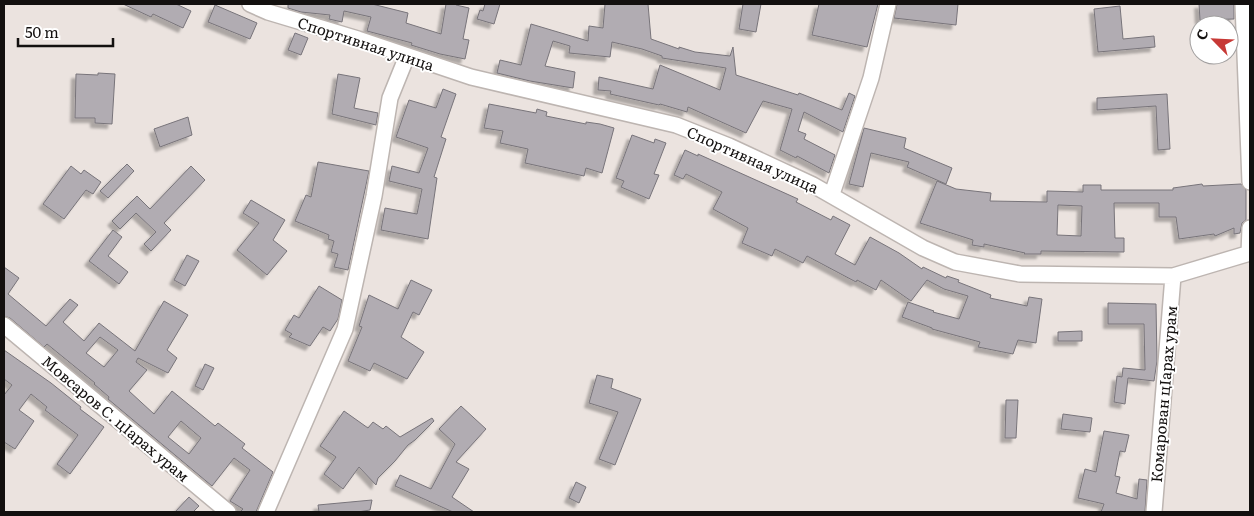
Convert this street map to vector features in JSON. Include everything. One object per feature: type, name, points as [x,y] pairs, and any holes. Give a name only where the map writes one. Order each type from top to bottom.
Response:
[{"type":"street","name":"Спортивная улица","points":[[250,4],[268,12],[471,78],[676,125],[729,146],[832,194],[924,248],[955,262],[1020,274],[1173,276],[1249,253]]},
{"type":"street","points":[[832,194],[871,78],[888,4]]},
{"type":"street","points":[[1243,4],[1250,182]]},
{"type":"street","points":[[266,512],[345,329],[374,196],[390,98],[407,56]]},
{"type":"street","points":[[1249,253],[1250,228]]},
{"type":"street","name":"Комарован цIарах урам","points":[[1154,512],[1173,276]]},
{"type":"street","name":"Мовсаров С. цIарах урам","points":[[4,325],[228,512]]},
{"type":"building","points":[[123,4],[176,4],[191,11],[183,28],[153,14],[151,17]]},
{"type":"building","points":[[288,4],[372,4],[408,13],[406,23],[441,34],[446,4],[456,4],[469,8],[463,39],[469,40],[465,59],[440,54],[411,45],[412,43],[367,31],[371,17],[344,11],[342,22],[329,19],[330,15],[301,12],[288,8]]},
{"type":"building","points":[[485,4],[500,4],[494,24],[477,19],[480,10],[483,11]]},
{"type":"building","points":[[605,4],[648,4],[651,39],[679,49],[679,47],[695,52],[730,56],[733,47],[736,75],[798,95],[799,93],[842,110],[849,93],[855,96],[843,132],[804,112],[798,131],[806,134],[804,139],[835,155],[829,173],[797,156],[796,158],[780,150],[792,109],[763,101],[746,133],[688,107],[687,112],[660,104],[610,94],[611,91],[598,90],[599,77],[653,89],[660,65],[720,90],[726,68],[662,58],[662,56],[642,49],[612,42],[610,57],[569,53],[570,46],[553,41],[545,66],[575,72],[573,88],[497,73],[500,60],[521,65],[531,24],[588,41],[589,26],[603,28]]},
{"type":"building","points":[[743,4],[761,4],[756,32],[739,29]]},
{"type":"building","points":[[819,4],[878,4],[867,47],[812,35]]},
{"type":"building","points":[[897,4],[958,4],[956,25],[894,18]]},
{"type":"building","points":[[1199,4],[1234,4],[1234,15],[1200,15]]},
{"type":"building","points":[[215,5],[257,23],[250,39],[208,22]]},
{"type":"building","points":[[1120,6],[1123,39],[1154,36],[1155,47],[1098,52],[1094,9]]},
{"type":"building","points":[[295,33],[308,38],[301,55],[288,50]]},
{"type":"building","points":[[98,73],[115,74],[112,124],[95,123],[95,118],[75,118],[76,74],[98,75]]},
{"type":"building","points":[[338,74],[360,78],[354,108],[378,113],[376,125],[332,114]]},
{"type":"building","points":[[443,89],[456,94],[441,137],[446,139],[434,177],[437,178],[428,239],[381,230],[385,208],[417,214],[422,189],[389,181],[392,166],[419,173],[428,148],[396,137],[409,100],[436,108]]},
{"type":"building","points":[[1167,94],[1170,149],[1158,150],[1156,106],[1097,110],[1097,98]]},
{"type":"building","points":[[489,104],[536,113],[537,109],[547,112],[546,116],[586,124],[586,122],[600,124],[614,128],[602,173],[586,168],[584,176],[525,163],[528,149],[500,143],[503,131],[484,128]]},
{"type":"building","points":[[188,117],[192,135],[160,147],[154,129]]},
{"type":"building","points":[[864,128],[906,138],[904,148],[952,168],[946,184],[907,167],[909,162],[871,153],[863,187],[849,184]]},
{"type":"building","points":[[632,135],[654,143],[655,139],[666,143],[654,174],[659,175],[649,199],[621,187],[624,181],[616,178]]},
{"type":"building","points":[[685,150],[698,156],[698,154],[798,199],[796,202],[831,220],[833,216],[850,225],[835,254],[855,265],[870,237],[899,253],[922,269],[923,267],[946,278],[947,276],[959,280],[958,282],[991,295],[990,298],[1027,306],[1029,297],[1042,299],[1036,343],[1018,340],[1013,354],[978,347],[980,342],[932,329],[902,317],[908,302],[933,312],[959,319],[968,296],[944,289],[927,280],[911,301],[881,280],[876,290],[857,280],[856,282],[807,256],[803,263],[775,249],[772,256],[742,243],[748,228],[713,209],[722,192],[686,174],[683,179],[674,175]]},
{"type":"building","points":[[318,162],[369,171],[348,270],[334,267],[338,254],[331,252],[334,241],[328,239],[329,235],[295,221],[306,195],[311,197]]},
{"type":"building","points":[[127,164],[134,171],[108,198],[100,191]]},
{"type":"building","points":[[71,166],[81,174],[84,170],[101,182],[93,194],[86,190],[64,219],[43,204]]},
{"type":"building","points":[[191,166],[205,180],[164,223],[171,230],[151,251],[144,244],[156,232],[136,213],[120,229],[112,221],[137,196],[150,209]]},
{"type":"building","points":[[937,181],[956,189],[991,193],[990,201],[1047,202],[1047,191],[1083,192],[1083,185],[1101,185],[1101,190],[1173,190],[1173,188],[1202,184],[1203,186],[1241,184],[1246,190],[1246,220],[1242,223],[1240,233],[1234,234],[1234,228],[1215,236],[1214,234],[1179,239],[1176,217],[1159,217],[1159,203],[1114,203],[1115,238],[1124,238],[1124,252],[1041,251],[1041,254],[1024,254],[984,244],[984,247],[972,245],[973,240],[920,223]],"holes":[[[1058,205],[1082,206],[1081,236],[1057,235]]]},
{"type":"building","points":[[251,200],[285,220],[273,240],[287,251],[267,275],[237,250],[259,223],[243,213]]},
{"type":"building","points":[[113,230],[122,237],[108,256],[128,272],[119,284],[89,261]]},
{"type":"building","points":[[187,255],[199,261],[185,286],[174,280]]},
{"type":"building","points":[[4,267],[19,278],[8,294],[46,326],[70,299],[78,305],[63,322],[84,341],[99,323],[135,351],[164,301],[188,315],[167,350],[177,358],[168,373],[138,358],[136,362],[147,370],[129,391],[154,414],[172,391],[215,426],[218,423],[245,444],[242,448],[273,472],[256,512],[240,512],[243,509],[230,501],[250,470],[234,458],[212,486],[108,399],[109,397],[95,383],[47,344],[44,347],[10,318],[4,316]],"holes":[[[100,337],[118,350],[104,367],[86,353]],[[181,421],[201,438],[189,454],[168,437]]]},
{"type":"building","points":[[411,280],[432,290],[419,315],[413,312],[401,337],[424,352],[407,379],[374,363],[370,371],[348,361],[362,327],[359,326],[369,295],[398,309]]},
{"type":"building","points":[[319,286],[342,300],[338,319],[330,331],[323,327],[310,346],[289,337],[292,334],[285,330],[294,315],[299,318]]},
{"type":"building","points":[[1108,303],[1156,304],[1157,361],[1154,381],[1128,378],[1125,404],[1114,402],[1117,376],[1122,377],[1123,368],[1145,370],[1144,324],[1108,324]]},
{"type":"building","points":[[1082,331],[1082,341],[1058,341],[1058,332]]},
{"type":"building","points":[[4,350],[51,383],[104,427],[70,474],[57,464],[78,435],[45,410],[47,407],[31,394],[19,410],[34,421],[15,449],[4,442],[4,395],[12,385],[4,379]]},
{"type":"building","points":[[205,364],[214,368],[203,390],[195,386]]},
{"type":"building","points":[[597,375],[613,379],[611,388],[641,399],[615,465],[599,459],[618,412],[589,403]]},
{"type":"building","points":[[1006,400],[1018,400],[1016,438],[1005,438]]},
{"type":"building","points":[[461,406],[486,429],[456,462],[469,469],[452,497],[474,512],[453,512],[395,486],[400,475],[431,489],[455,444],[439,429]]},
{"type":"building","points":[[344,411],[368,428],[373,422],[383,429],[386,426],[400,437],[432,418],[434,421],[408,445],[378,478],[376,485],[359,467],[343,489],[324,474],[336,457],[320,446]]},
{"type":"building","points":[[1063,414],[1092,418],[1090,432],[1061,429]]},
{"type":"building","points":[[1104,431],[1129,435],[1125,452],[1120,451],[1115,476],[1120,477],[1116,493],[1137,499],[1139,479],[1147,480],[1145,512],[1101,512],[1104,504],[1078,498],[1085,469],[1096,472]]},
{"type":"building","points":[[576,482],[586,487],[579,503],[569,498]]},
{"type":"building","points":[[189,497],[199,506],[193,512],[175,512]]},
{"type":"building","points":[[372,500],[370,510],[358,512],[319,512],[318,505]]}]
